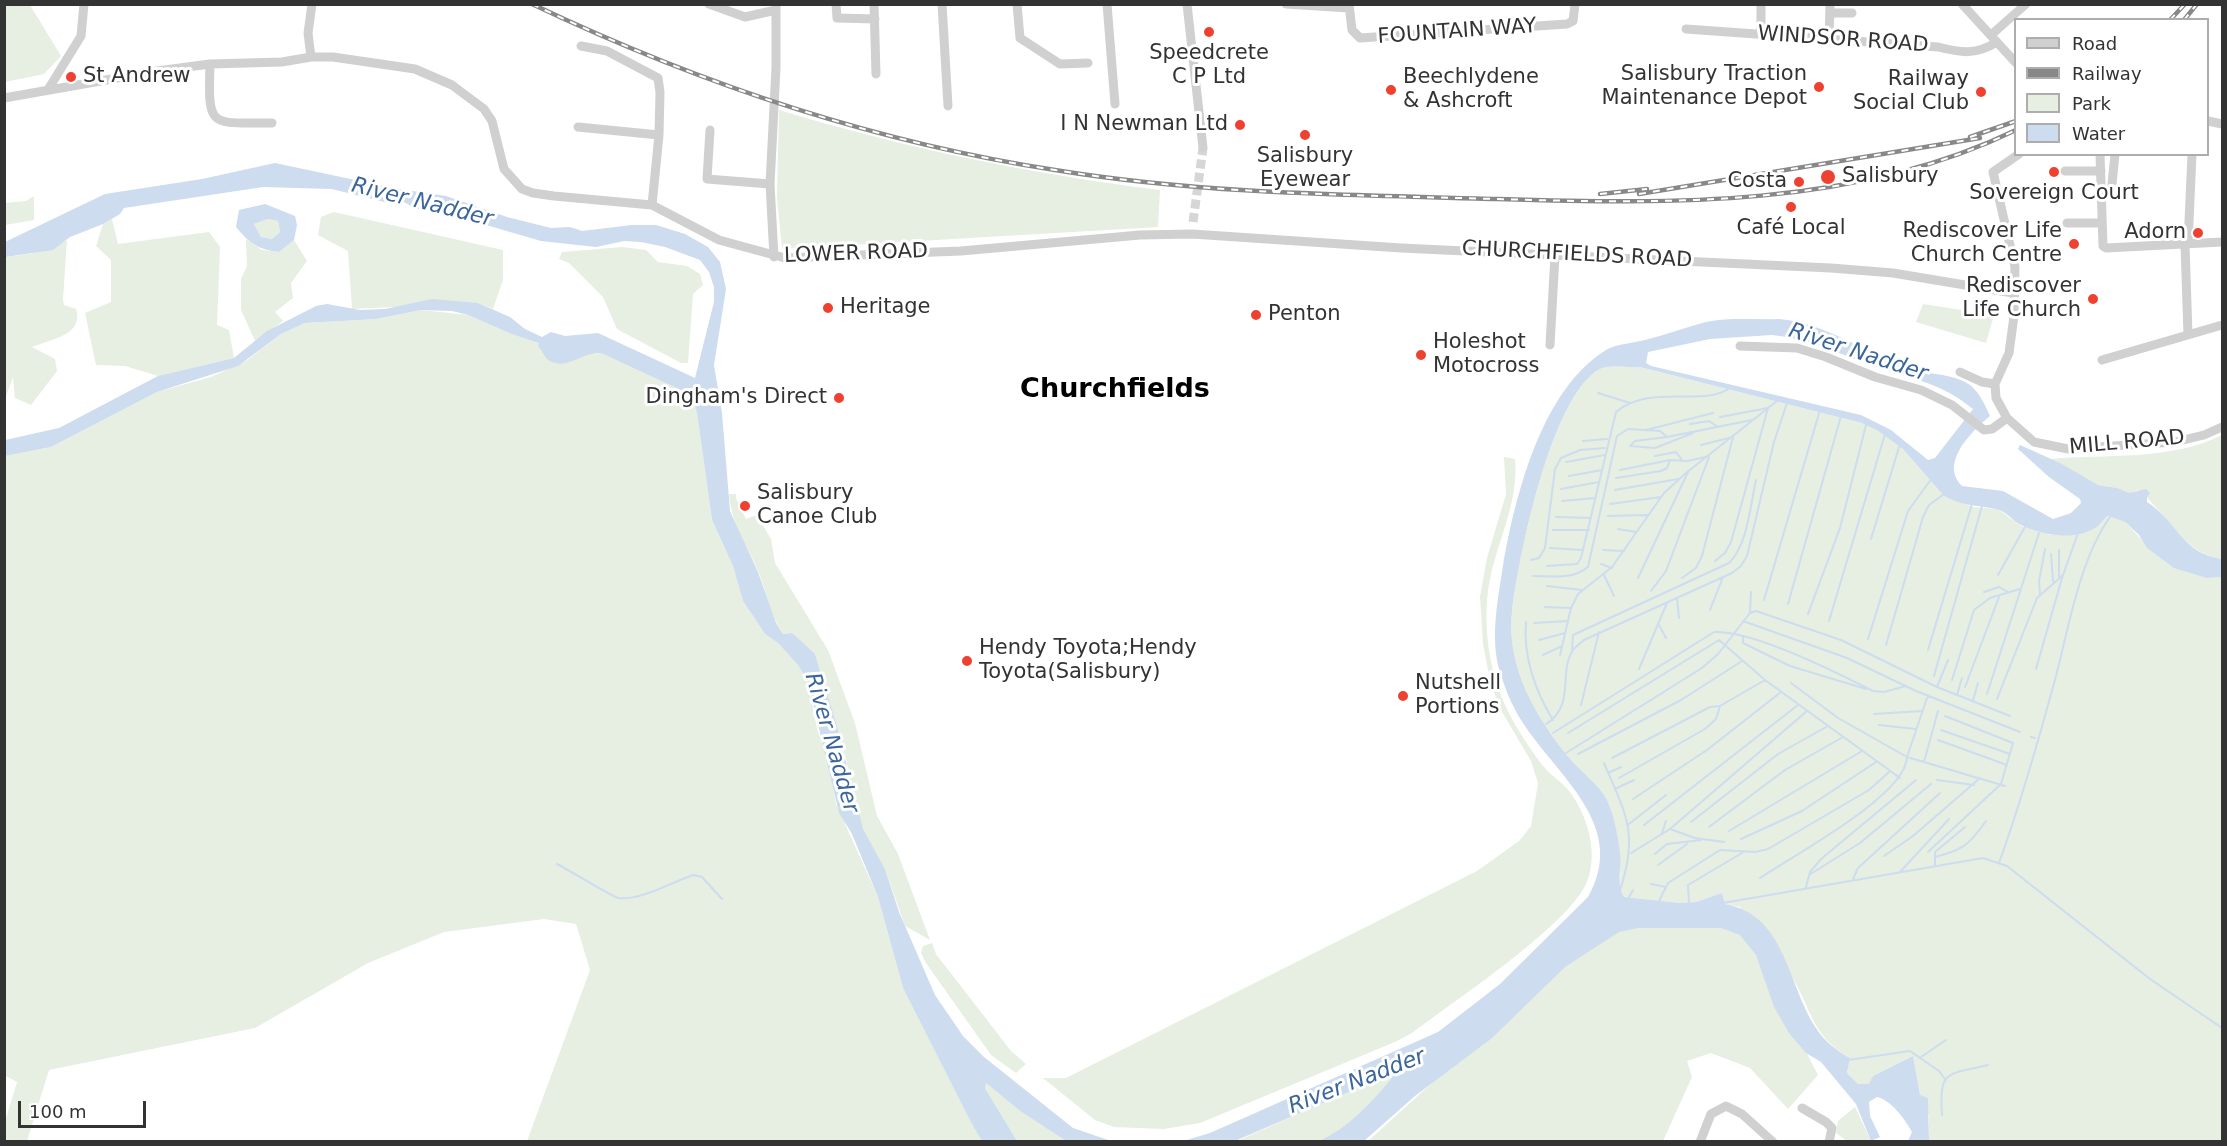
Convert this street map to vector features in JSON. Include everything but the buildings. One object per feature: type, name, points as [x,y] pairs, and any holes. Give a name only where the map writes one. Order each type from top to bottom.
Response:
[{"type":"street","points":[[49,88],[81,36],[84,4]]},
{"type":"street","points":[[311,57],[308,33],[312,4]]},
{"type":"street","points":[[709,4],[745,17],[776,7],[776,68],[770,184],[774,257]]},
{"type":"street","points":[[836,4],[837,18],[874,19]]},
{"type":"street","points":[[874,4],[876,74]]},
{"type":"street","points":[[942,4],[948,106]]},
{"type":"street","points":[[1017,4],[1020,38],[1060,64],[1088,63]]},
{"type":"street","points":[[1107,4],[1115,104]]},
{"type":"street","points":[[1187,4],[1203,148]]},
{"type":"street","points":[[1286,4],[1349,6]]},
{"type":"street","name":"FOUNTAIN WAY","points":[[1349,6],[1353,34],[1360,38],[1567,24],[1573,21],[1575,4]]},
{"type":"street","points":[[1761,4],[1761,33]]},
{"type":"street","points":[[1962,4],[2014,61]]},
{"type":"street","points":[[1994,38],[2026,4]]},
{"type":"street","points":[[1829,40],[1830,9],[1852,13]]},
{"type":"street","name":"WINDSOR ROAD","points":[[1686,29],[1938,46],[1967,53],[1985,49],[1994,38]]},
{"type":"street","points":[[581,46],[607,51],[658,78],[659,135],[652,205]]},
{"type":"street","name":"LOWER ROAD","points":[[4,98],[49,88],[71,87],[210,64],[282,62],[311,57],[333,57],[415,69],[452,85],[484,109],[492,121],[504,169],[511,179],[533,194],[652,205],[719,240],[774,257],[961,251],[1140,235]]},
{"type":"street","points":[[210,64],[209,105],[212,114],[223,122],[241,118],[272,123]]},
{"type":"street","points":[[578,127],[659,135]]},
{"type":"street","points":[[710,130],[707,179],[770,184]]},
{"type":"street","points":[[1960,372],[1982,382],[1995,384],[2009,353],[2014,316],[2015,267],[1993,172],[2016,156]]},
{"type":"street","points":[[2100,156],[2103,246],[2106,248],[2223,242]]},
{"type":"street","points":[[2102,194],[2111,194],[2115,156]]},
{"type":"street","points":[[2188,335],[2186,244],[2192,156]]},
{"type":"street","points":[[2065,171],[2101,171]]},
{"type":"street","points":[[1192,234],[1193,222]]},
{"type":"street","points":[[2067,223],[2102,223]]},
{"type":"street","name":"CHURCHFIELDS ROAD","points":[[1140,235],[1192,234],[1348,245],[1873,271],[2013,293]]},
{"type":"street","points":[[1550,345],[1556,255]]},
{"type":"street","points":[[2102,360],[2223,326]]},
{"type":"street","points":[[1740,346],[1797,348],[1875,377],[1921,390],[1952,405],[1980,428],[1988,430],[2007,417]]},
{"type":"street","name":"MILL ROAD","points":[[1995,384],[1998,404],[2007,417],[2034,442],[2057,449],[2175,442],[2204,435],[2223,427]]},
{"type":"street","points":[[1700,1142],[1711,1114],[1726,1106],[1742,1114],[1773,1142]]},
{"type":"street","points":[[1802,1108],[1832,1128],[1829,1142]]},
{"type":"green space","points":[[5,4],[30,5],[61,56],[44,74],[5,82]]},
{"type":"green space","points":[[779,110],[920,148],[1016,168],[1160,190],[1158,227],[782,249],[777,197]]},
{"type":"green space","points":[[34,196],[34,220],[5,225],[5,203],[26,201]]},
{"type":"green space","points":[[334,212],[503,250],[503,280],[493,309],[478,303],[352,309],[348,251],[318,235],[321,217]]},
{"type":"green space","points":[[112,219],[118,244],[209,232],[220,247],[217,325],[229,330],[234,358],[158,376],[125,366],[96,365],[85,313],[111,302],[111,260],[96,246],[103,224]]},
{"type":"green space","points":[[268,219],[278,221],[280,232],[272,239],[261,237],[254,224]]},
{"type":"green space","points":[[246,239],[262,250],[279,252],[294,240],[307,261],[291,283],[293,298],[275,312],[283,321],[255,341],[241,310],[241,279],[247,266]]},
{"type":"green space","points":[[67,240],[63,299],[64,305],[76,309],[75,325],[64,335],[32,347],[55,359],[57,371],[31,405],[15,398],[13,377],[5,399],[5,257],[45,250]]},
{"type":"green space","points":[[622,247],[646,250],[658,262],[687,266],[700,274],[703,285],[693,294],[688,363],[681,363],[617,329],[603,297],[569,263],[559,259],[562,252]]},
{"type":"green space","points":[[1923,304],[1994,315],[1986,343],[1916,322]]},
{"type":"green space","points":[[421,310],[468,315],[509,333],[588,353],[603,354],[685,392],[693,399],[712,520],[733,566],[743,601],[765,634],[778,643],[798,665],[808,682],[817,729],[827,754],[836,804],[878,897],[903,988],[982,1141],[527,1141],[590,970],[576,924],[544,919],[444,932],[368,963],[255,1028],[49,1070],[27,1141],[5,1141],[4,1125],[17,1082],[4,1075],[5,456],[51,447],[157,392],[211,377],[246,361],[281,334],[305,323],[376,319]]},
{"type":"green space","points":[[1614,366],[1640,367],[1862,423],[1877,429],[1903,449],[1943,495],[1973,507],[1998,509],[2021,526],[2051,535],[2088,532],[2108,516],[2125,522],[2155,554],[2207,578],[2222,577],[2222,1141],[1929,1141],[1929,1115],[1920,1095],[1913,1056],[1873,1076],[1870,1084],[1858,1085],[1847,1073],[1850,1058],[1827,1040],[1819,1030],[1790,974],[1740,907],[1725,904],[1722,893],[1696,902],[1681,903],[1624,897],[1620,885],[1616,833],[1607,800],[1563,750],[1532,703],[1515,659],[1511,619],[1521,555],[1540,480],[1566,411],[1582,385],[1600,369]]},
{"type":"green space","points":[[2222,435],[2222,559],[2196,549],[2185,540],[2138,490],[2129,494],[2117,488],[2098,485],[2049,459],[2160,453],[2202,443]]},
{"type":"green space","points":[[1504,457],[1515,459],[1515,475],[1511,505],[1488,590],[1487,637],[1491,659],[1496,683],[1506,708],[1520,732],[1543,766],[1569,791],[1582,812],[1592,850],[1592,862],[1585,886],[1573,903],[1532,943],[1412,1033],[1395,1042],[1200,1123],[1164,1129],[1114,1127],[1095,1120],[1043,1078],[1066,1078],[1477,871],[1519,841],[1531,826],[1538,783],[1531,761],[1502,712],[1491,685],[1483,644],[1480,597],[1487,558],[1506,494]]},
{"type":"green space","points":[[729,494],[736,494],[746,519],[757,515],[771,539],[775,563],[828,650],[855,723],[877,816],[898,854],[930,940],[905,926],[885,869],[863,830],[856,810],[846,759],[815,654],[792,633],[783,634],[779,627],[759,573],[736,525]]},
{"type":"green space","points":[[1610,921],[1715,922],[1745,932],[1818,1075],[1788,1109],[1750,1068],[1711,1053],[1687,1061],[1692,1077],[1663,1141],[1367,1142]]},
{"type":"green space","points":[[932,943],[936,954],[1011,1051],[1026,1064],[1016,1073],[991,1055],[926,963],[921,953],[923,946]]},
{"type":"green space","points":[[1390,1073],[1393,1076],[1369,1104],[1350,1123],[1330,1137],[1320,1141],[1301,1143],[1235,1142]]},
{"type":"green space","points":[[985,1082],[1020,1111],[1066,1141],[1017,1141],[985,1088]]},
{"type":"green space","points":[[1855,1107],[1871,1141],[1847,1141],[1836,1133],[1838,1121]]},
{"type":"water","name":"River Nadder","points":[[275,163],[393,188],[446,196],[507,217],[551,228],[570,227],[582,231],[632,225],[656,225],[685,234],[708,247],[720,262],[726,289],[714,365],[722,413],[730,511],[758,572],[776,623],[783,634],[792,633],[815,654],[836,723],[863,829],[885,869],[899,912],[935,995],[963,1036],[984,1057],[1073,1128],[1111,1141],[1066,1141],[1020,1111],[986,1083],[985,1088],[1017,1141],[982,1141],[971,1122],[903,988],[878,897],[852,834],[839,813],[808,682],[798,665],[778,643],[765,634],[743,601],[733,566],[712,520],[697,413],[693,399],[685,392],[603,354],[589,354],[570,362],[557,363],[546,358],[538,346],[539,343],[468,315],[452,311],[421,310],[376,319],[305,323],[281,334],[238,366],[157,392],[51,447],[5,456],[5,440],[59,428],[158,376],[234,358],[267,331],[316,306],[327,304],[360,310],[385,309],[432,299],[478,303],[510,317],[525,329],[542,337],[551,332],[565,336],[598,333],[695,378],[714,302],[714,287],[709,272],[700,260],[665,247],[641,242],[624,241],[596,247],[541,241],[438,211],[416,209],[404,202],[392,204],[332,189],[263,187],[124,208],[120,214],[103,224],[70,237],[53,250],[5,257],[5,242],[105,194],[202,179]]},
{"type":"water","points":[[265,204],[295,216],[297,225],[294,240],[279,252],[255,245],[236,227],[239,210]],"holes":[[[268,219],[278,221],[280,232],[272,239],[261,237],[254,224]]]},
{"type":"water","name":"River Nadder","points":[[1779,319],[1827,331],[1903,367],[1954,378],[1974,388],[1990,416],[1967,439],[1956,458],[1954,467],[1956,477],[1962,486],[2003,491],[2053,519],[2071,513],[2081,503],[2080,499],[2049,477],[2018,449],[2020,445],[2060,463],[2098,485],[2117,488],[2129,493],[2146,489],[2150,493],[2147,502],[2166,518],[2188,544],[2208,556],[2222,559],[2222,577],[2207,578],[2174,568],[2147,548],[2139,535],[2125,522],[2108,516],[2095,528],[2078,534],[2049,534],[2031,529],[2019,524],[2000,510],[1949,499],[1903,449],[1877,430],[1862,423],[1640,367],[1614,366],[1600,369],[1582,385],[1566,410],[1540,480],[1521,555],[1511,619],[1512,639],[1521,678],[1539,716],[1563,750],[1607,800],[1618,840],[1620,886],[1624,897],[1681,903],[1696,902],[1722,893],[1725,904],[1745,911],[1761,922],[1773,936],[1816,1028],[1831,1045],[1850,1058],[1847,1073],[1858,1084],[1869,1084],[1873,1076],[1913,1056],[1920,1095],[1928,1098],[1929,1141],[1908,1141],[1912,1132],[1906,1121],[1892,1106],[1877,1097],[1869,1102],[1870,1116],[1880,1137],[1871,1141],[1856,1104],[1821,1062],[1806,1053],[1789,1033],[1774,1007],[1756,955],[1740,935],[1721,928],[1638,928],[1619,932],[1565,967],[1492,1038],[1415,1096],[1364,1141],[1319,1141],[1340,1129],[1360,1113],[1393,1076],[1390,1074],[1235,1141],[1180,1142],[1210,1133],[1438,1032],[1500,984],[1588,897],[1598,871],[1600,847],[1594,825],[1584,803],[1519,717],[1505,687],[1496,653],[1496,616],[1503,566],[1524,478],[1548,418],[1564,391],[1583,368],[1606,350],[1715,320]],"holes":[[[1772,335],[1787,337],[1928,383],[1950,393],[1973,409],[1935,458],[1928,460],[1891,430],[1861,415],[1646,363],[1648,352],[1710,339]]]},
{"type":"waterway","points":[[1547,566],[1577,564],[1581,558],[1616,412],[1630,403],[1645,399],[1707,396],[1731,387]]},
{"type":"waterway","points":[[1598,393],[1630,403]]},
{"type":"waterway","points":[[1560,655],[1571,608],[1578,594],[1612,567],[1664,493],[1777,401]]},
{"type":"waterway","points":[[1546,724],[1561,708],[1569,659],[1573,650],[1584,640],[1732,573],[1741,566],[1747,556],[1774,442],[1787,403]]},
{"type":"waterway","points":[[1715,561],[1725,553],[1731,542],[1768,408],[1720,417]]},
{"type":"waterway","points":[[1764,600],[1820,410]]},
{"type":"waterway","points":[[1646,430],[1713,413]]},
{"type":"waterway","points":[[1788,604],[1841,416]]},
{"type":"waterway","points":[[1533,576],[1569,576],[1588,567],[1617,436],[1628,429],[1660,431],[1667,437],[1752,420]]},
{"type":"waterway","points":[[1690,424],[1709,421],[1718,427]]},
{"type":"waterway","points":[[1808,614],[1840,528],[1866,425]]},
{"type":"waterway","points":[[1667,437],[1635,441],[1630,446],[1655,448],[1693,433]]},
{"type":"waterway","points":[[1829,621],[1885,434]]},
{"type":"waterway","points":[[1682,578],[1696,568],[1702,556],[1733,437],[1701,445]]},
{"type":"waterway","points":[[1583,441],[1607,439]]},
{"type":"waterway","points":[[1871,539],[1900,444]]},
{"type":"waterway","points":[[1531,560],[1539,558],[1545,548],[1555,469],[1561,458],[1580,450],[1605,448]]},
{"type":"waterway","points":[[1655,456],[1676,452],[1682,460]]},
{"type":"waterway","points":[[1566,462],[1605,455]]},
{"type":"waterway","points":[[1616,478],[1661,471],[1667,468],[1670,460],[1687,461],[1706,457]]},
{"type":"waterway","points":[[1651,591],[1666,571],[1709,457]]},
{"type":"waterway","points":[[1620,470],[1670,460]]},
{"type":"waterway","points":[[1569,476],[1602,470]]},
{"type":"waterway","points":[[1638,578],[1688,472]]},
{"type":"waterway","points":[[1868,639],[1908,511],[1932,478]]},
{"type":"waterway","points":[[1615,490],[1678,479]]},
{"type":"waterway","points":[[1572,651],[1573,635],[1729,563],[1744,535],[1756,480]]},
{"type":"waterway","points":[[1561,489],[1599,482]]},
{"type":"waterway","points":[[1886,645],[1923,517],[1929,505],[1944,494]]},
{"type":"waterway","points":[[1610,504],[1661,497]]},
{"type":"waterway","points":[[1562,501],[1595,498]]},
{"type":"waterway","points":[[1928,650],[1972,504]]},
{"type":"waterway","points":[[1934,676],[1982,506]]},
{"type":"waterway","points":[[1608,516],[1647,515]]},
{"type":"waterway","points":[[1556,517],[1591,518]]},
{"type":"waterway","points":[[1999,863],[2036,747],[2083,573],[2110,517]]},
{"type":"waterway","points":[[1998,575],[2026,525]]},
{"type":"waterway","points":[[1618,529],[1636,532]]},
{"type":"waterway","points":[[1553,530],[1589,530]]},
{"type":"waterway","points":[[1987,694],[2039,533]]},
{"type":"waterway","points":[[2036,669],[2062,578],[2078,533]]},
{"type":"waterway","points":[[1550,548],[1583,550]]},
{"type":"waterway","points":[[2040,594],[2039,581],[2045,549]]},
{"type":"waterway","points":[[1603,550],[1624,551]]},
{"type":"waterway","points":[[2059,550],[2059,577]]},
{"type":"waterway","points":[[2051,554],[2053,581]]},
{"type":"waterway","points":[[1601,564],[1612,568]]},
{"type":"waterway","points":[[1604,575],[1614,596]]},
{"type":"waterway","points":[[1997,699],[2037,598],[2063,575]]},
{"type":"waterway","points":[[1710,610],[1723,577]]},
{"type":"waterway","points":[[1547,586],[1582,590]]},
{"type":"waterway","points":[[1984,592],[1999,587],[2008,592]]},
{"type":"waterway","points":[[1952,680],[1974,610],[1990,598],[2020,589]]},
{"type":"waterway","points":[[1750,613],[1751,592]]},
{"type":"waterway","points":[[1965,687],[1999,597]]},
{"type":"waterway","points":[[1677,598],[1679,618]]},
{"type":"waterway","points":[[1639,669],[1667,603]]},
{"type":"waterway","points":[[1545,607],[1571,608]]},
{"type":"waterway","points":[[1566,753],[1702,668],[1718,654],[1750,613],[1756,611],[1841,640],[1937,687],[2010,716]]},
{"type":"waterway","points":[[1534,623],[1567,621]]},
{"type":"waterway","points":[[1743,621],[1847,658],[1916,691],[2020,732]]},
{"type":"waterway","points":[[1526,622],[1528,660],[1536,685],[1553,720]]},
{"type":"waterway","points":[[1659,625],[1666,638]]},
{"type":"waterway","points":[[1581,705],[1599,632]]},
{"type":"waterway","points":[[1553,733],[1714,632],[1730,633],[1772,645],[1873,691],[1884,692],[1906,686]]},
{"type":"waterway","points":[[1539,640],[1565,633]]},
{"type":"waterway","points":[[1743,637],[1743,643],[1790,666],[1866,689]]},
{"type":"waterway","points":[[1568,733],[1719,640],[1765,680],[1900,778]]},
{"type":"waterway","points":[[1543,655],[1562,646]]},
{"type":"waterway","points":[[1937,687],[1948,660]]},
{"type":"waterway","points":[[1578,754],[1681,700],[1742,661]]},
{"type":"waterway","points":[[1957,695],[1962,678]]},
{"type":"waterway","points":[[1612,758],[1710,707],[1720,706],[1765,680]]},
{"type":"waterway","points":[[1791,683],[1838,718],[1907,757],[1928,695]]},
{"type":"waterway","points":[[1973,700],[1978,683]]},
{"type":"waterway","points":[[1633,799],[1707,750],[1781,692]]},
{"type":"waterway","points":[[1644,825],[1798,705]]},
{"type":"waterway","points":[[1619,778],[1705,729],[1716,719],[1720,706]]},
{"type":"waterway","points":[[1670,829],[1807,711]]},
{"type":"waterway","points":[[1874,714],[1922,711]]},
{"type":"waterway","points":[[1924,762],[1938,711]]},
{"type":"waterway","points":[[1928,852],[2001,784],[2013,743],[1945,716]]},
{"type":"waterway","points":[[1879,725],[1916,729]]},
{"type":"waterway","points":[[1691,822],[1778,754],[1828,726]]},
{"type":"waterway","points":[[1941,730],[2010,754]]},
{"type":"waterway","points":[[1709,827],[1785,770],[1843,737]]},
{"type":"waterway","points":[[2031,737],[2035,738]]},
{"type":"waterway","points":[[1938,740],[2007,765]]},
{"type":"waterway","points":[[1729,831],[1862,751]]},
{"type":"waterway","points":[[1760,878],[1868,807],[1888,789],[1902,772],[1907,757],[2005,786]]},
{"type":"waterway","points":[[1741,839],[1802,811],[1876,762]]},
{"type":"waterway","points":[[1604,763],[1624,811],[1629,838],[1629,853],[1620,890]]},
{"type":"waterway","points":[[1608,773],[1621,767]]},
{"type":"waterway","points":[[1658,903],[1668,883],[1720,850],[1755,852],[1768,849],[1869,790],[1889,772]]},
{"type":"waterway","points":[[1884,856],[1913,836],[1980,778]]},
{"type":"waterway","points":[[1615,789],[1634,780]]},
{"type":"waterway","points":[[1806,887],[1810,872],[1821,859],[1916,780]]},
{"type":"waterway","points":[[1937,780],[1974,785]]},
{"type":"waterway","points":[[1809,875],[1860,843],[1931,784]]},
{"type":"waterway","points":[[1853,879],[1858,868],[1940,793]]},
{"type":"waterway","points":[[1629,824],[1666,795]]},
{"type":"waterway","points":[[1900,872],[1949,819]]},
{"type":"waterway","points":[[1662,833],[1666,821]]},
{"type":"waterway","points":[[1935,857],[1965,845],[1986,821]]},
{"type":"waterway","points":[[1935,866],[1935,852],[1965,827]]},
{"type":"waterway","points":[[1631,853],[1670,829],[1695,838],[1724,842]]},
{"type":"waterway","points":[[1655,854],[1667,844],[1701,840]]},
{"type":"waterway","points":[[1658,865],[1687,844]]},
{"type":"waterway","points":[[1689,903],[1688,885],[1742,853]]},
{"type":"waterway","points":[[1723,903],[1983,858],[2007,866],[2150,979],[2222,1028]]},
{"type":"waterway","points":[[557,864],[618,898],[647,894],[694,875],[702,877],[722,899]]},
{"type":"waterway","points":[[1651,884],[1666,887]]},
{"type":"waterway","points":[[1628,899],[1633,890]]},
{"type":"waterway","points":[[1921,1057],[1946,1040]]},
{"type":"waterway","points":[[1848,1060],[1910,1051],[1939,1071],[1945,1079]]},
{"type":"waterway","points":[[1942,1115],[1942,1089],[1949,1076],[1988,1065]]},
{"type":"tunnel","points":[[1193,222],[1203,148]]},
{"type":"railway","points":[[532,4],[595,33],[722,84],[853,126],[987,158],[1055,170],[1220,189],[1562,201],[1695,200],[1761,196],[1827,187],[1892,174],[1955,156],[2014,131]]},
{"type":"railway","points":[[2172,18],[2185,4]]},
{"type":"railway","points":[[2186,18],[2197,4]]},
{"type":"railway","points":[[1970,137],[2014,122]]},
{"type":"railway","points":[[1639,194],[1980,138]]},
{"type":"railway","points":[[1600,194],[1647,189]]},
{"type":"place","name":"Speedcrete C P Ltd","points":[[1209,32]]},
{"type":"place","name":"St Andrew","points":[[71,77]]},
{"type":"place","name":"Salisbury Traction Maintenance Depot","points":[[1819,87]]},
{"type":"place","name":"Beechlydene & Ashcroft","points":[[1391,90]]},
{"type":"place","name":"Railway Social Club","points":[[1981,92]]},
{"type":"place","name":"I N Newman Ltd","points":[[1240,125]]},
{"type":"place","name":"Salisbury Eyewear","points":[[1305,135]]},
{"type":"place","name":"Sovereign Court","points":[[2054,172]]},
{"type":"place","name":"Salisbury","points":[[1828,177]]},
{"type":"place","name":"Costa","points":[[1799,182]]},
{"type":"place","name":"Café Local","points":[[1791,207]]},
{"type":"place","name":"Adorn","points":[[2198,233]]},
{"type":"place","name":"Rediscover Life Church Centre","points":[[2074,244]]},
{"type":"place","name":"Rediscover Life Church","points":[[2093,299]]},
{"type":"place","name":"Heritage","points":[[828,308]]},
{"type":"place","name":"Penton","points":[[1256,315]]},
{"type":"place","name":"Holeshot Motocross","points":[[1421,355]]},
{"type":"place","name":"Dingham's Direct","points":[[839,398]]},
{"type":"place","name":"Salisbury Canoe Club","points":[[745,506]]},
{"type":"place","name":"Hendy Toyota;Hendy Toyota(Salisbury)","points":[[967,661]]},
{"type":"place","name":"Nutshell Portions","points":[[1403,696]]},
{"type":"district","name":"Churchfields","points":[[1115,390]]}]
